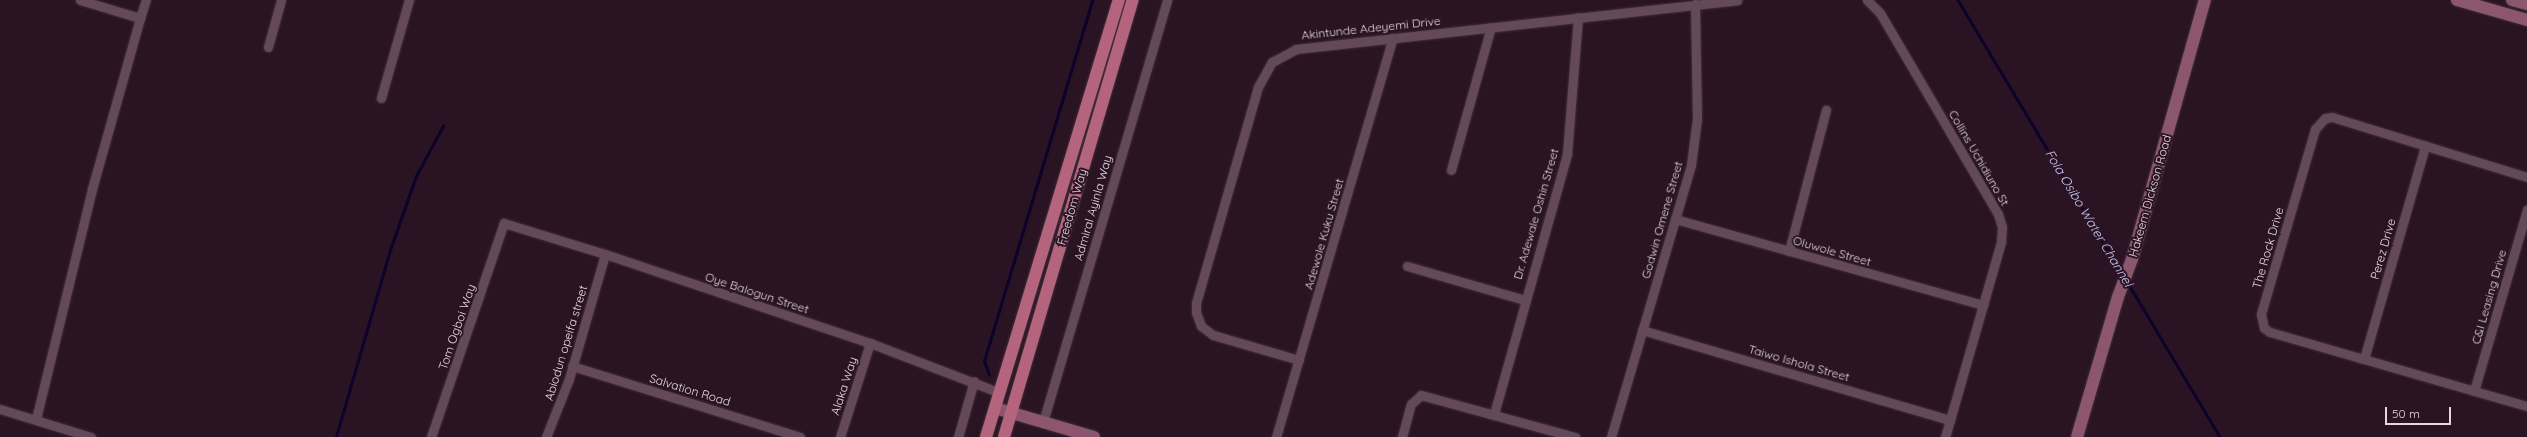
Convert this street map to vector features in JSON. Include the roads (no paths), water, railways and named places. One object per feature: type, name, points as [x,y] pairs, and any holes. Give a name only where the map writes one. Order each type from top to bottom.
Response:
[{"type":"main road","name":"Freedom Way","points":[[986,437],[1119,0]]},
{"type":"main road","name":"Freedom Way","points":[[1004,437],[1133,0]]},
{"type":"street","points":[[80,0],[140,18]]},
{"type":"street","points":[[36,420],[92,189],[146,0]]},
{"type":"street","points":[[268,47],[281,0]]},
{"type":"street","points":[[381,98],[409,0]]},
{"type":"street","name":"Admiral Ayinla Way","points":[[1043,422],[1167,0]]},
{"type":"street","name":"Akintunde Adeyemi Drive","points":[[1300,360],[1214,335],[1201,326],[1196,312],[1196,303],[1258,86],[1272,62],[1296,48],[1737,0]]},
{"type":"street","name":"Collins Uchidiuno St","points":[[1867,0],[1880,13],[1998,214],[2002,227],[2001,242],[1945,437]]},
{"type":"street","name":"Hakeem Dickson Road","points":[[2077,437],[2118,297],[2132,259],[2205,0]]},
{"type":"street","points":[[2458,0],[2527,20]]},
{"type":"street","points":[[2512,0],[2527,4]]},
{"type":"street","name":"Godwin Omene Street","points":[[1611,437],[1675,219],[1695,141],[1695,4]]},
{"type":"street","name":"Dr. Adewale Oshin Street","points":[[1494,414],[1567,154],[1578,17]]},
{"type":"street","points":[[1451,170],[1491,27]]},
{"type":"street","name":"Adewole Kuku Street","points":[[1276,437],[1300,360],[1393,38]]},
{"type":"street","points":[[1789,251],[1826,110]]},
{"type":"street","name":"The Rock Drive","points":[[2527,177],[2332,117],[2320,121],[2315,129],[2263,307],[2261,322],[2270,332],[2527,406]]},
{"type":"street","name":"Perez Drive","points":[[2364,359],[2425,146]]},
{"type":"street","name":"C&I Leasing Drive","points":[[2474,391],[2527,210]]},
{"type":"street","name":"Oluwole Street","points":[[1675,219],[1983,305]]},
{"type":"street","name":"Oye Balogun Street","points":[[504,223],[605,254],[870,343],[1000,392]]},
{"type":"street","name":"Tom Ogboi Way","points":[[431,437],[504,223]]},
{"type":"street","name":"Abiodun opeifa street","points":[[546,437],[572,366],[605,254]]},
{"type":"street","points":[[1407,266],[1525,300]]},
{"type":"street","name":"Taiwo Ishola Street","points":[[1642,330],[1950,420]]},
{"type":"street","name":"Alaka Way","points":[[840,437],[870,343]]},
{"type":"street","name":"Salvation Road","points":[[572,366],[800,437]]},
{"type":"street","points":[[958,437],[974,382]]},
{"type":"street","points":[[1402,437],[1411,404],[1421,395],[1575,437]]},
{"type":"street","points":[[995,408],[1094,437]]},
{"type":"street","points":[[0,409],[91,437]]},
{"type":"waterway","points":[[989,375],[984,361],[1092,0]]},
{"type":"waterway","name":"Fola Osibo Water Channel","points":[[1958,0],[2122,274]]},
{"type":"waterway","points":[[336,437],[390,250],[416,176],[443,126]]},
{"type":"waterway","name":"Fola Osibo Water Channel","points":[[2128,283],[2220,437]]}]
